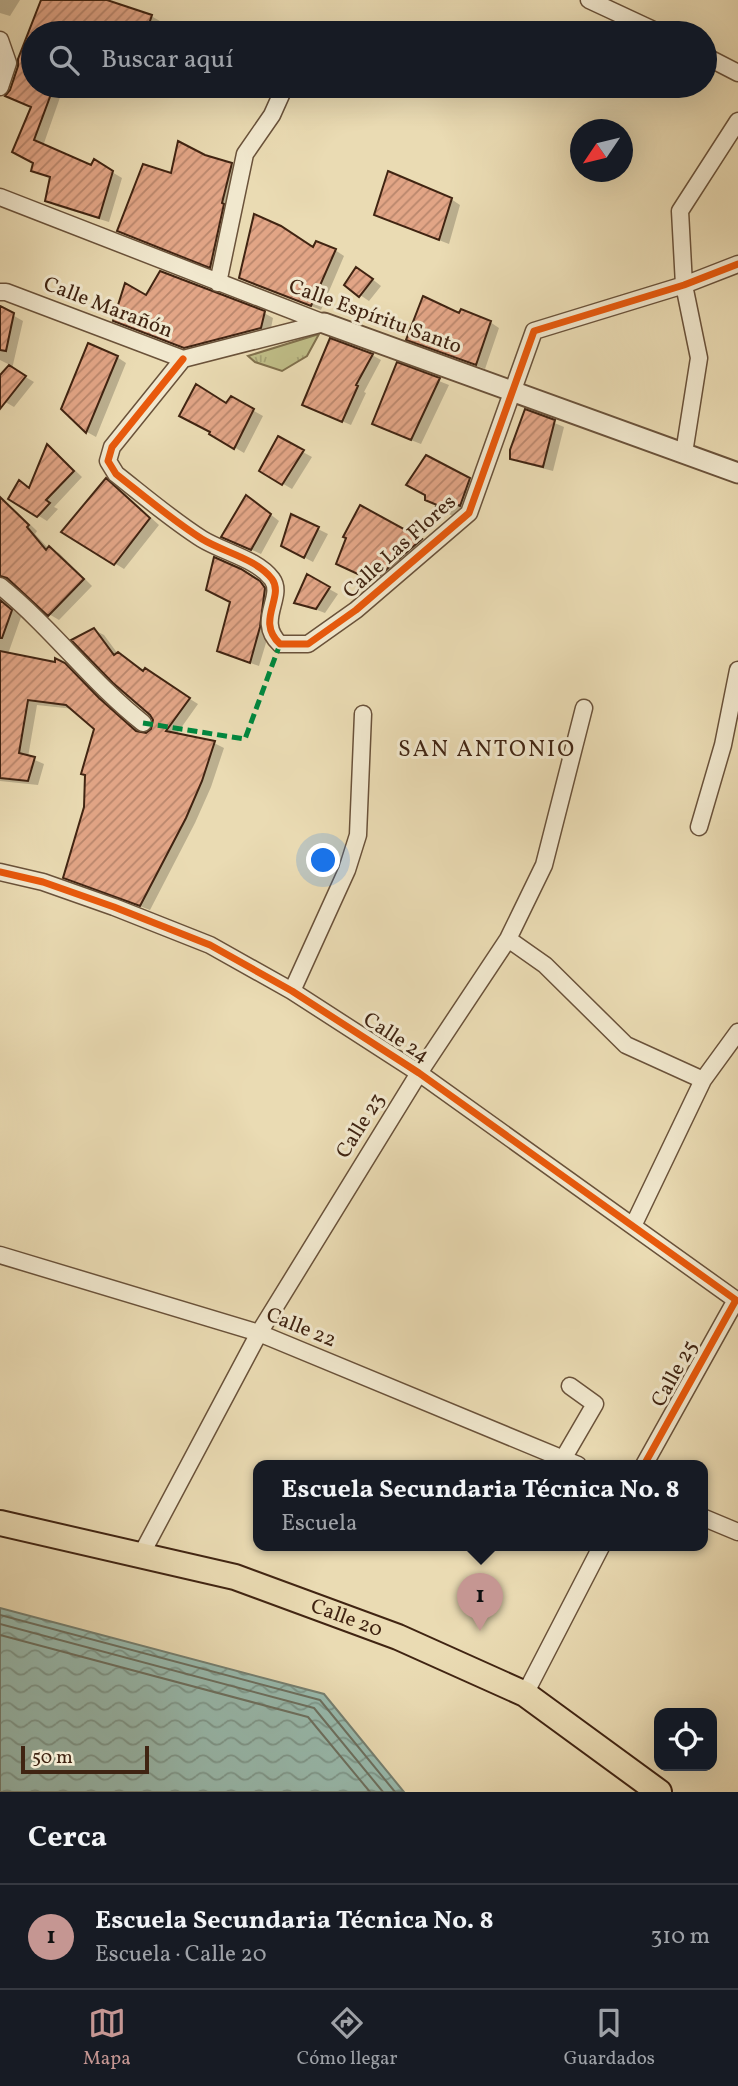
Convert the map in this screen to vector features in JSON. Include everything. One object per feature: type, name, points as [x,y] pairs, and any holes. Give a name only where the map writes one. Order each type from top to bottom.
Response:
[{"type":"main road","name":"Calle 20","points":[[0,1523],[235,1577],[398,1637],[525,1694],[659,1792]]},
{"type":"street","points":[[589,0],[634,21]]},
{"type":"street","points":[[0,40],[8,63],[0,87]]},
{"type":"street","points":[[717,62],[738,72]]},
{"type":"street","points":[[218,283],[245,154],[272,115],[280,98]]},
{"type":"street","points":[[684,453],[699,358],[684,285],[680,211],[738,121]]},
{"type":"street","name":"Calle Espíritu Santo","points":[[0,197],[324,323],[738,473]]},
{"type":"street","points":[[684,285],[738,264]]},
{"type":"street","name":"Calle Las Flores","points":[[183,359],[111,447],[108,461],[116,474],[202,539],[259,568],[271,578],[275,585],[269,628],[271,636],[280,644],[308,644],[356,610],[469,513],[534,331],[684,285]]},
{"type":"street","name":"Calle Marañón","points":[[0,292],[183,359],[324,323]]},
{"type":"street","points":[[0,586],[30,610],[116,701],[143,723]]},
{"type":"street","points":[[699,827],[723,745],[738,670]]},
{"type":"street","name":"Calle 23","points":[[141,1555],[259,1333],[419,1073],[508,939],[544,865],[584,708]]},
{"type":"street","points":[[292,991],[347,870],[358,835],[363,714]]},
{"type":"street","name":"Calle 24","points":[[0,872],[50,884],[210,945],[292,991],[419,1073],[736,1300]]},
{"type":"street","points":[[508,939],[545,965],[626,1045],[703,1080]]},
{"type":"street","points":[[633,1226],[703,1080],[738,1032]]},
{"type":"street","name":"Calle 22","points":[[0,1255],[259,1333],[566,1460]]},
{"type":"street","name":"Calle 25","points":[[647,1460],[736,1300]]},
{"type":"street","points":[[570,1386],[595,1404],[572,1460]]},
{"type":"street","points":[[708,1520],[738,1532]]},
{"type":"street","points":[[525,1694],[599,1551]]},
{"type":"green space","points":[[319,334],[307,356],[282,371],[255,362],[248,356]]},
{"type":"water","points":[[0,1608],[324,1694],[404,1792],[0,1792]]},
{"type":"building","points":[[41,0],[107,0],[152,15],[150,21],[33,21]]},
{"type":"building","points":[[21,51],[21,98],[50,98],[34,140],[91,165],[94,159],[113,171],[99,218],[45,201],[50,177],[31,171],[33,163],[12,152],[31,107],[5,96],[10,90]]},
{"type":"building","points":[[178,141],[205,155],[232,163],[210,268],[117,231],[143,164],[171,173]]},
{"type":"building","points":[[388,171],[452,198],[439,240],[374,215]]},
{"type":"building","points":[[254,214],[281,226],[313,247],[316,241],[336,249],[311,306],[239,278]]},
{"type":"building","points":[[356,267],[373,279],[359,297],[344,285]]},
{"type":"building","points":[[160,271],[265,311],[261,328],[184,348],[113,321],[125,283],[146,295]]},
{"type":"building","points":[[423,296],[459,313],[461,309],[491,321],[476,365],[406,340]]},
{"type":"building","points":[[0,306],[14,313],[6,351],[0,350]]},
{"type":"building","points":[[330,338],[373,354],[356,385],[358,386],[342,422],[302,405]]},
{"type":"building","points":[[88,343],[118,356],[86,433],[61,409]]},
{"type":"building","points":[[397,362],[440,378],[411,440],[372,424]]},
{"type":"building","points":[[9,365],[26,376],[0,409],[0,375]]},
{"type":"building","points":[[196,384],[226,403],[231,396],[254,409],[234,449],[209,434],[210,432],[179,416]]},
{"type":"building","points":[[525,409],[555,420],[543,467],[510,459],[510,450]]},
{"type":"building","points":[[278,436],[304,450],[282,485],[259,471]]},
{"type":"building","points":[[47,444],[74,471],[46,500],[50,503],[37,517],[8,499],[19,480],[29,488]]},
{"type":"building","points":[[426,455],[470,478],[460,506],[453,503],[447,514],[435,508],[437,505],[425,500],[425,495],[406,485]]},
{"type":"building","points":[[106,478],[150,518],[114,565],[61,532]]},
{"type":"building","points":[[246,495],[271,514],[251,550],[221,537]]},
{"type":"building","points":[[0,497],[29,525],[27,527],[46,550],[49,546],[84,579],[48,616],[7,578],[0,576]]},
{"type":"building","points":[[360,505],[422,539],[373,581],[336,564],[346,538],[343,537]]},
{"type":"building","points":[[291,514],[319,527],[304,558],[281,546]]},
{"type":"building","points":[[214,557],[241,569],[260,581],[265,588],[260,627],[250,663],[217,651],[230,602],[206,590]]},
{"type":"building","points":[[307,574],[330,587],[316,609],[294,603]]},
{"type":"building","points":[[0,600],[12,610],[2,638],[0,638]]},
{"type":"building","points":[[94,628],[114,655],[118,652],[143,671],[145,668],[190,698],[166,731],[215,741],[186,818],[140,906],[63,878],[84,807],[85,775],[81,774],[94,729],[66,705],[28,700],[19,753],[35,757],[28,781],[0,778],[0,651],[55,662],[55,658],[65,663],[136,731],[146,733],[151,729],[153,720],[150,715],[113,683],[71,640]]},
{"type":"marked path","points":[[143,723],[245,739],[280,644]]},
{"type":"cycle path","points":[[183,359],[112,447],[108,461],[116,474],[180,524],[210,544],[249,561],[266,572],[275,586],[270,618],[273,635],[280,644],[308,644],[356,610],[469,513],[534,331],[684,285],[738,264]]},
{"type":"cycle path","points":[[0,872],[43,882],[210,945],[292,991],[419,1073],[736,1300],[647,1460]]},
{"type":"place","name":"Escuela Secundaria Técnica No. 8","points":[[480,1631]]},
{"type":"district","name":"SAN ANTONIO","points":[[487,750]]}]
